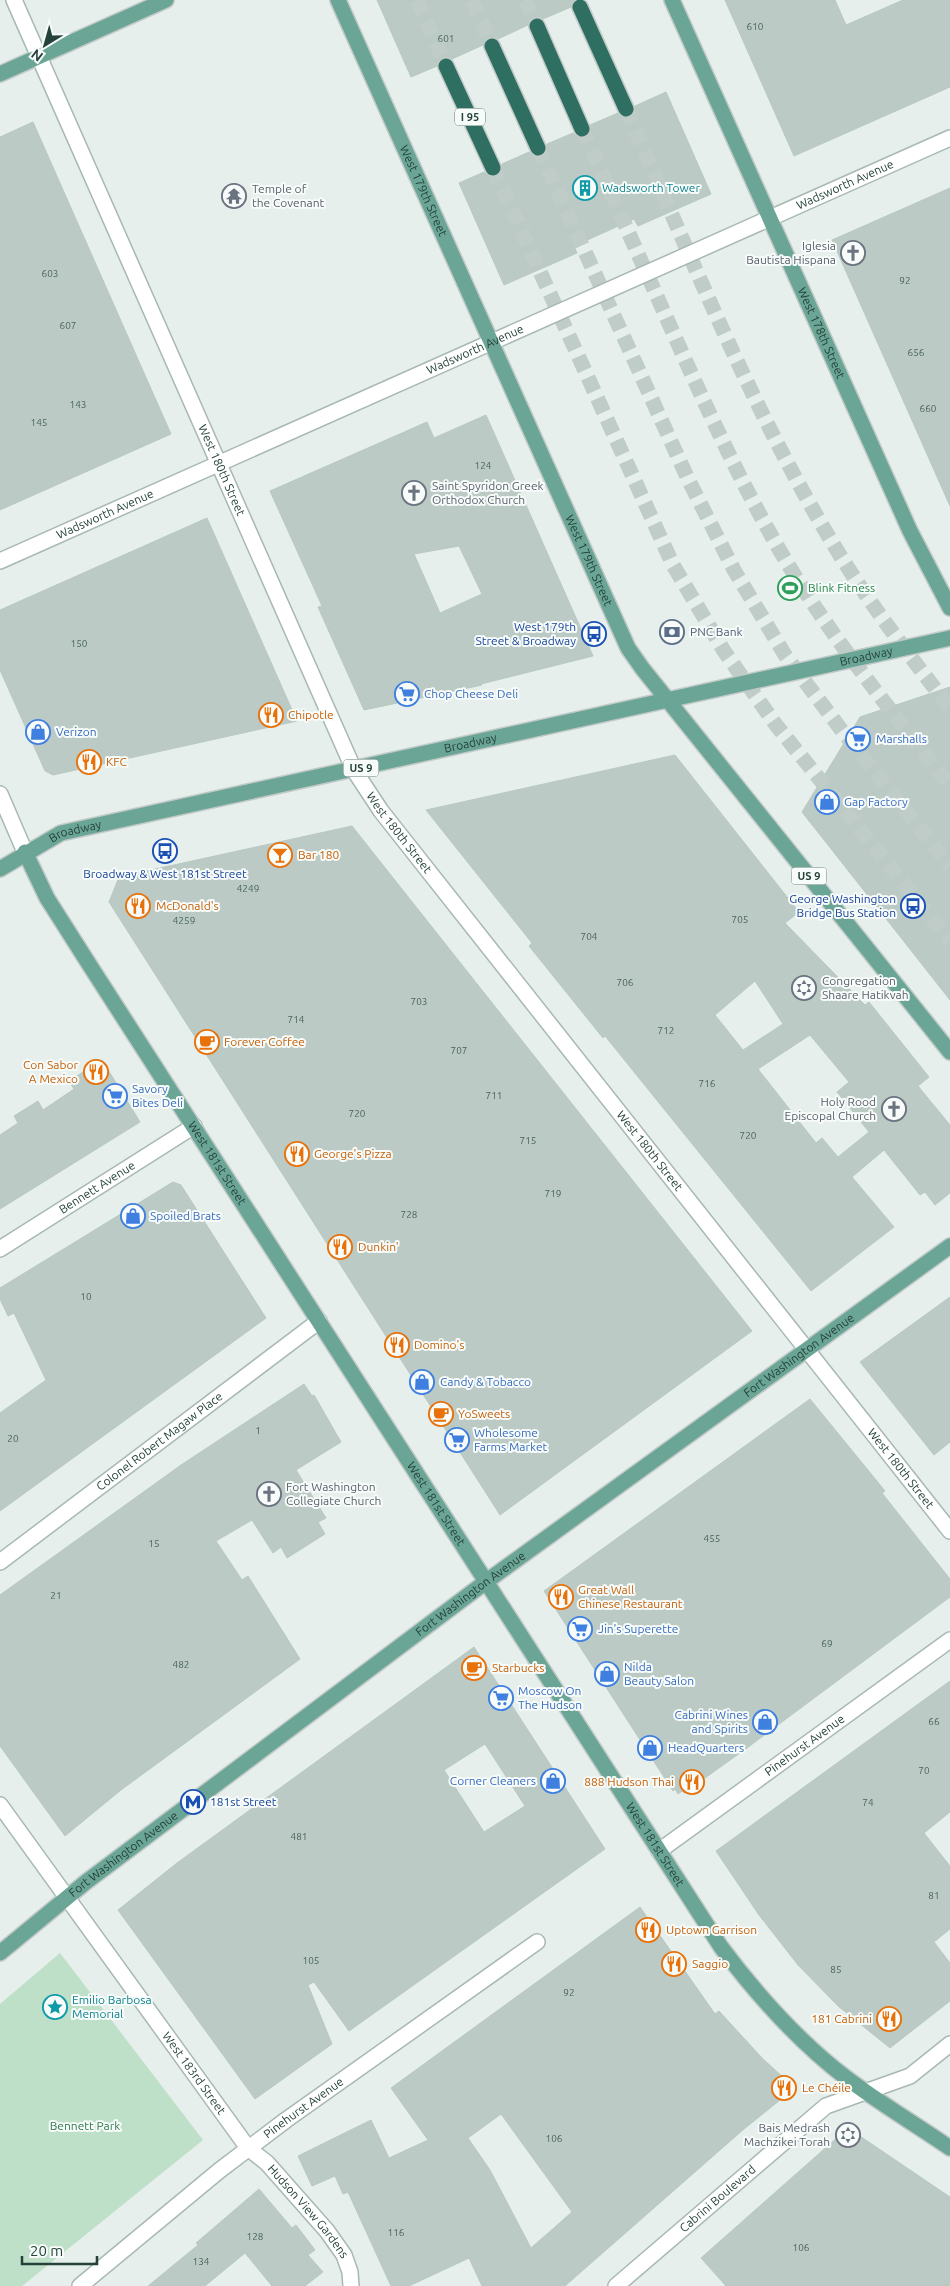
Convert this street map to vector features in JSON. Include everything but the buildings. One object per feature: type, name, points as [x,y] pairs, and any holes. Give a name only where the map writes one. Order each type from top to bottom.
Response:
[{"type":"highway","points":[[580,8],[626,109]]},
{"type":"highway","points":[[537,26],[582,128]]},
{"type":"highway","points":[[492,46],[538,148]]},
{"type":"highway","name":"I 95","points":[[446,66],[492,168]]},
{"type":"main road","points":[[0,74],[166,0]]},
{"type":"main road","name":"West 179th Street","points":[[338,0],[623,639],[642,668],[668,701],[950,1052]]},
{"type":"main road","name":"West 178th Street","points":[[672,0],[910,531],[950,608]]},
{"type":"main road","name":"Broadway","points":[[0,869],[25,852],[61,833],[950,638]]},
{"type":"main road","name":"West 181st Street","points":[[25,852],[47,898],[721,1947],[767,2005],[817,2054],[867,2092],[950,2148]]},
{"type":"main road","name":"Fort Washington Avenue","points":[[0,1953],[66,1898],[487,1581],[950,1246]]},
{"type":"street","name":"West 180th Street","points":[[14,0],[354,770],[381,810],[950,1531]]},
{"type":"street","name":"Wadsworth Avenue","points":[[0,561],[950,138]]},
{"type":"street","name":"West 181st Street","points":[[0,794],[25,852]]},
{"type":"street","name":"Bennett Avenue","points":[[0,1249],[194,1126]]},
{"type":"street","name":"Colonel Robert Magaw Place","points":[[0,1562],[319,1321]]},
{"type":"street","name":"Pinehurst Avenue","points":[[659,1851],[950,1640]]},
{"type":"street","name":"West 183rd Street","points":[[0,1805],[248,2148]]},
{"type":"street","name":"Pinehurst Avenue","points":[[80,2286],[248,2148],[537,1942]]},
{"type":"street","name":"Cabrini Boulevard","points":[[616,2286],[826,2106],[910,2076],[950,2044]]},
{"type":"street","name":"Hudson View Gardens","points":[[248,2148],[267,2163],[327,2231],[344,2255],[350,2272],[351,2286]]},
{"type":"green space","name":"Bennett Park","points":[[60,1953],[203,2140],[22,2286],[0,2286],[0,2004]]},
{"type":"tunnel","points":[[417,0],[446,66]]},
{"type":"tunnel","points":[[472,0],[492,46]]},
{"type":"tunnel","points":[[525,0],[537,26]]},
{"type":"tunnel","points":[[626,109],[720,324],[797,481],[854,578],[950,708]]},
{"type":"tunnel","points":[[582,129],[712,418],[737,471],[779,549],[839,641],[882,700],[950,786]]},
{"type":"tunnel","points":[[538,148],[688,479],[734,570],[785,655],[843,732],[950,866]]},
{"type":"tunnel","points":[[493,168],[673,565],[724,651],[776,725],[950,941]]},
{"type":"place","name":"Wadsworth Tower","points":[[585,188]]},
{"type":"place","name":"Temple of the Covenant","points":[[234,196]]},
{"type":"place","name":"Iglesia Bautista Hispana","points":[[853,253]]},
{"type":"place","name":"Saint Spyridon Greek Orthodox Church","points":[[414,493]]},
{"type":"place","name":"Blink Fitness","points":[[790,588]]},
{"type":"place","name":"PNC Bank","points":[[672,632]]},
{"type":"place","name":"West 179th Street & Broadway","points":[[594,634]]},
{"type":"place","name":"Chop Cheese Deli","points":[[407,694]]},
{"type":"place","name":"Chipotle","points":[[271,715]]},
{"type":"place","name":"Verizon","points":[[38,732]]},
{"type":"place","name":"Marshalls","points":[[858,739]]},
{"type":"place","name":"KFC","points":[[89,762]]},
{"type":"place","name":"Gap Factory","points":[[827,802]]},
{"type":"place","name":"Broadway & West 181st Street","points":[[165,851]]},
{"type":"place","name":"Bar 180","points":[[280,855]]},
{"type":"place","name":"McDonald's","points":[[138,906]]},
{"type":"place","name":"George Washington Bridge Bus Station","points":[[913,906]]},
{"type":"place","name":"Congregation Shaare Hatikvah","points":[[804,988]]},
{"type":"place","name":"Forever Coffee","points":[[207,1042]]},
{"type":"place","name":"Con Sabor A Mexico","points":[[96,1072]]},
{"type":"place","name":"Savory Bites Deli","points":[[115,1096]]},
{"type":"place","name":"Holy Rood Episcopal Church","points":[[894,1109]]},
{"type":"place","name":"George's Pizza","points":[[297,1154]]},
{"type":"place","name":"Spoiled Brats","points":[[133,1216]]},
{"type":"place","name":"Dunkin'","points":[[340,1247]]},
{"type":"place","name":"Domino's","points":[[397,1345]]},
{"type":"place","name":"Candy & Tobacco","points":[[422,1382]]},
{"type":"place","name":"YoSweets","points":[[441,1414]]},
{"type":"place","name":"Wholesome Farms Market","points":[[457,1440]]},
{"type":"place","name":"Fort Washington Collegiate Church","points":[[269,1494]]},
{"type":"place","name":"Great Wall Chinese Restaurant","points":[[561,1597]]},
{"type":"place","name":"Jin's Superette","points":[[580,1629]]},
{"type":"place","name":"Starbucks","points":[[474,1668]]},
{"type":"place","name":"Nilda Beauty Salon","points":[[607,1674]]},
{"type":"place","name":"Moscow On The Hudson","points":[[501,1698]]},
{"type":"place","name":"Cabrini Wines and Spirits","points":[[765,1722]]},
{"type":"place","name":"HeadQuarters","points":[[650,1748]]},
{"type":"place","name":"Corner Cleaners","points":[[553,1781]]},
{"type":"place","name":"888 Hudson Thai","points":[[692,1782]]},
{"type":"place","name":"181st Street","points":[[193,1802]]},
{"type":"place","name":"Uptown Garrison","points":[[648,1930]]},
{"type":"place","name":"Saggio","points":[[674,1964]]},
{"type":"place","name":"Emilio Barbosa Memorial","points":[[55,2007]]},
{"type":"place","name":"181 Cabrini","points":[[889,2019]]},
{"type":"place","name":"Le Chéile","points":[[784,2088]]},
{"type":"place","name":"Bais Medrash Machzikei Torah","points":[[848,2135]]}]
